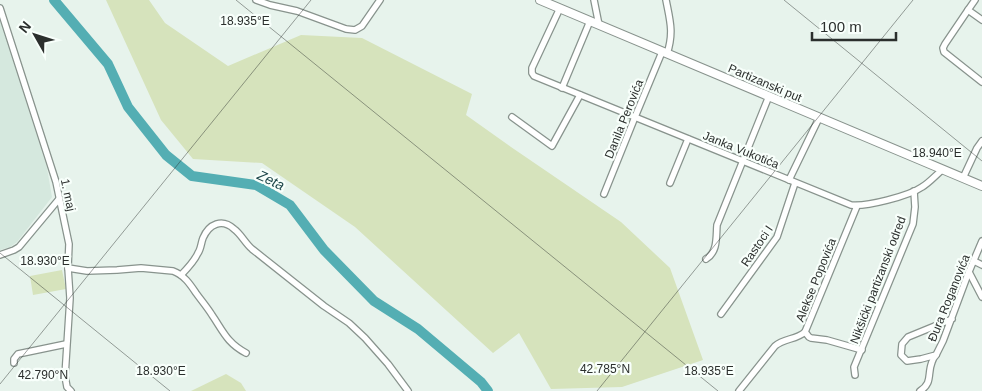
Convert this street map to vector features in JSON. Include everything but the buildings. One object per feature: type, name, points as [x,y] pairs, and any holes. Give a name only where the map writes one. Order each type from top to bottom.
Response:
[{"type":"street","points":[[256,0],[297,11],[346,30],[355,30],[362,26],[380,0]]},
{"type":"street","name":"Partizanski put","points":[[540,0],[982,186]]},
{"type":"street","points":[[594,0],[599,25]]},
{"type":"street","name":"Danila Perovića","points":[[604,194],[634,117],[671,38],[666,0]]},
{"type":"street","points":[[975,0],[943,48],[944,52],[982,82]]},
{"type":"street","name":"1. maj","points":[[0,8],[56,182],[69,244],[70,298],[65,382],[71,391]]},
{"type":"street","name":"Janka Vukotića","points":[[560,8],[534,61],[532,73],[534,76],[562,88],[844,204],[857,206],[914,192],[923,187],[942,170]]},
{"type":"street","points":[[968,10],[982,20]]},
{"type":"street","points":[[562,88],[590,21]]},
{"type":"street","points":[[512,117],[552,146],[580,95]]},
{"type":"street","points":[[706,259],[711,256],[715,248],[717,225],[769,96]]},
{"type":"street","name":"Rastoci I","points":[[721,314],[777,237],[792,182],[819,118]]},
{"type":"street","points":[[670,183],[688,139]]},
{"type":"street","points":[[963,178],[977,148],[982,142]]},
{"type":"street","name":"Nikšićki partizanski odred","points":[[855,375],[854,367],[912,224],[915,207],[914,192]]},
{"type":"street","points":[[0,255],[19,247],[59,199]]},
{"type":"street","name":"Alekse Popovića","points":[[739,391],[775,346],[782,341],[800,337],[806,332],[857,206]]},
{"type":"street","points":[[181,275],[196,258],[207,232],[220,223],[229,225],[236,230],[252,250],[349,323],[388,364],[408,391]]},
{"type":"street","name":"Đura Roganovića","points":[[952,318],[908,337],[902,344],[901,355],[907,361],[936,355],[943,341],[952,318],[969,272],[982,241]]},
{"type":"street","points":[[974,261],[982,265]]},
{"type":"street","points":[[68,268],[87,271],[141,268],[173,271],[181,275],[192,287],[236,348],[246,353]]},
{"type":"street","points":[[969,272],[982,297]]},
{"type":"street","points":[[806,332],[811,338],[827,340],[862,350]]},
{"type":"street","points":[[14,363],[14,359],[18,354],[66,344]]},
{"type":"street","points":[[920,391],[928,382],[931,362],[936,355]]},
{"type":"shaded area","points":[[0,19],[47,168],[52,197],[17,242],[10,247],[0,250]]},
{"type":"green space","points":[[106,0],[149,0],[165,23],[228,66],[301,35],[362,38],[472,94],[466,115],[621,222],[670,268],[703,360],[622,387],[551,389],[519,333],[493,353],[355,227],[262,163],[193,159],[161,120]]},
{"type":"green space","points":[[62,270],[66,289],[33,295],[30,276]]},
{"type":"green space","points":[[226,374],[241,383],[246,391],[191,391]]},
{"type":"waterway","name":"Zeta","points":[[54,0],[108,64],[128,107],[166,155],[192,176],[256,185],[290,205],[324,250],[374,301],[418,329],[481,382],[488,391]]}]
